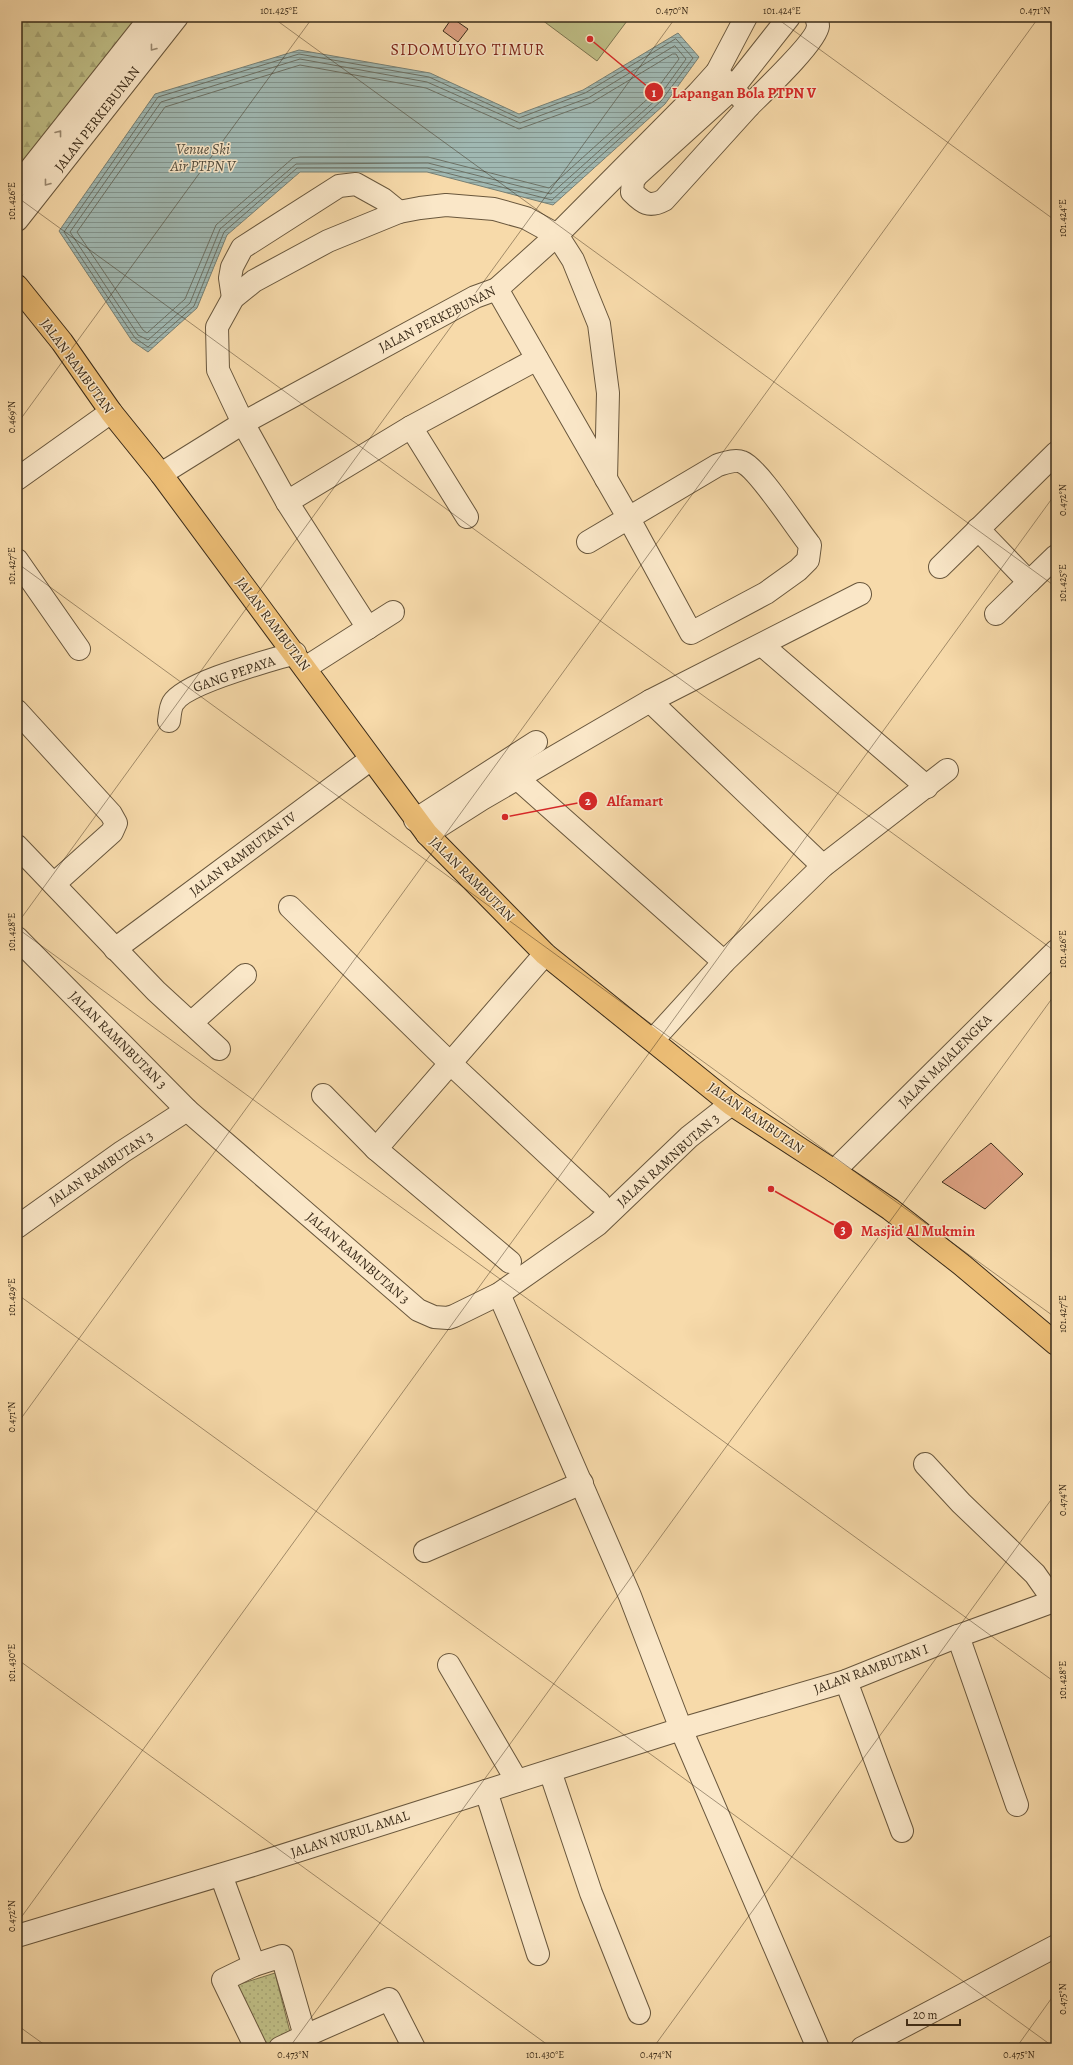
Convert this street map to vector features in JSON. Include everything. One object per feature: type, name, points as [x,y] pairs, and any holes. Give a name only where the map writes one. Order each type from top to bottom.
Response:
[{"type":"main road","name":"JALAN RAMBUTAN","points":[[17,286],[62,342],[111,412],[161,474],[300,660],[421,827],[545,954],[654,1040],[731,1104],[834,1170],[890,1209],[962,1265],[1056,1344]]},
{"type":"street","name":"JALAN PERKEBUNAN","points":[[17,186],[151,17]]},
{"type":"street","name":"JALAN PERKEBUNAN","points":[[17,220],[177,17]]},
{"type":"street","name":"JALAN PERKEBUNAN","points":[[161,474],[243,423],[475,297],[497,289],[557,235],[717,72],[746,17]]},
{"type":"street","points":[[789,17],[732,88],[637,175],[633,181],[632,192],[645,203],[655,204],[664,200],[749,106],[792,62],[814,35],[818,26],[816,17]]},
{"type":"street","points":[[717,72],[749,106]]},
{"type":"street","points":[[233,298],[230,278],[232,267],[242,248],[339,186],[356,184],[383,199],[399,212]]},
{"type":"street","points":[[368,628],[287,502],[243,423],[218,370],[217,327],[233,298],[254,281],[328,241],[399,212],[420,208],[446,205],[494,209],[526,218],[557,235],[573,260],[599,324],[608,392],[606,479]]},
{"type":"street","points":[[497,289],[628,517],[691,633],[766,593],[798,570],[808,560],[810,545],[757,474],[742,461],[732,461],[718,465],[628,517],[588,542]]},
{"type":"street","points":[[287,502],[411,427],[537,359]]},
{"type":"street","points":[[17,479],[111,412]]},
{"type":"street","points":[[411,427],[467,517]]},
{"type":"street","points":[[940,567],[1056,453]]},
{"type":"street","points":[[978,529],[1029,582]]},
{"type":"street","points":[[996,614],[1056,556]]},
{"type":"street","points":[[17,560],[79,648]]},
{"type":"street","points":[[421,827],[518,779],[650,701],[860,594]]},
{"type":"street","name":"GANG PEPAYA","points":[[169,721],[173,703],[185,691],[217,678],[300,660],[368,628],[393,612]]},
{"type":"street","points":[[762,645],[927,787]]},
{"type":"street","points":[[650,701],[823,866]]},
{"type":"street","points":[[17,711],[111,814],[116,823],[112,832],[54,884]]},
{"type":"street","points":[[421,827],[536,742]]},
{"type":"street","name":"JALAN RAMBUTAN IV","points":[[115,949],[371,759]]},
{"type":"street","points":[[654,1040],[724,962],[823,866],[947,770]]},
{"type":"street","points":[[518,779],[724,962]]},
{"type":"street","points":[[17,846],[156,991],[219,1049]]},
{"type":"street","points":[[290,907],[450,1063],[599,1202]]},
{"type":"street","name":"JALAN RAMNBUTAN 3","points":[[17,938],[187,1110],[418,1310],[434,1317],[448,1318],[499,1294],[597,1225],[689,1137],[731,1104]]},
{"type":"street","name":"JALAN MAJALENGKA","points":[[834,1170],[1056,951]]},
{"type":"street","points":[[376,1149],[545,954]]},
{"type":"street","points":[[191,1023],[245,975]]},
{"type":"street","points":[[323,1096],[376,1149],[510,1262]]},
{"type":"street","name":"JALAN RAMBUTAN 3","points":[[21,1216],[187,1110]]},
{"type":"street","points":[[499,1294],[630,1596],[681,1729],[818,2048]]},
{"type":"street","points":[[925,1464],[961,1503],[1035,1574],[1055,1603]]},
{"type":"street","points":[[425,1551],[582,1483]]},
{"type":"street","name":"JALAN RAMBUTAN I","points":[[681,1729],[846,1681],[958,1636],[1055,1603]]},
{"type":"street","points":[[958,1636],[1017,1805]]},
{"type":"street","points":[[449,1665],[517,1781]]},
{"type":"street","points":[[846,1681],[902,1830]]},
{"type":"street","name":"JALAN NURUL AMAL","points":[[17,1936],[221,1875],[681,1729]]},
{"type":"street","points":[[550,1771],[591,1893],[639,2013]]},
{"type":"street","points":[[486,1791],[538,1954]]},
{"type":"street","points":[[221,1875],[254,1965]]},
{"type":"street","points":[[862,2048],[1056,1946]]},
{"type":"street","points":[[256,2048],[223,1980],[254,1965],[282,1956],[305,2036]]},
{"type":"street","points":[[280,2048],[390,1999],[414,2048]]},
{"type":"green space","points":[[17,17],[151,17],[17,186]]},
{"type":"green space","points":[[538,17],[630,17],[597,61]]},
{"type":"green space","points":[[275,1973],[291,2036],[266,2045],[237,1985]]},
{"type":"water","name":"Venue Ski Air PTPN V","points":[[678,33],[699,57],[665,104],[553,205],[427,172],[300,172],[227,235],[197,308],[148,352],[132,341],[59,231],[155,94],[299,50],[430,73],[519,114],[583,90]]},
{"type":"building","points":[[452,18],[468,29],[458,42],[443,31]]},
{"type":"building","points":[[991,1143],[1023,1174],[985,1209],[942,1182]]},
{"type":"place","name":"Lapangan Bola PTPN V","points":[[590,39]]},
{"type":"place","name":"Alfamart","points":[[505,817]]},
{"type":"place","name":"Masjid Al Mukmin","points":[[771,1189]]},
{"type":"district","name":"SIDOMULYO TIMUR","points":[[468,50]]}]
